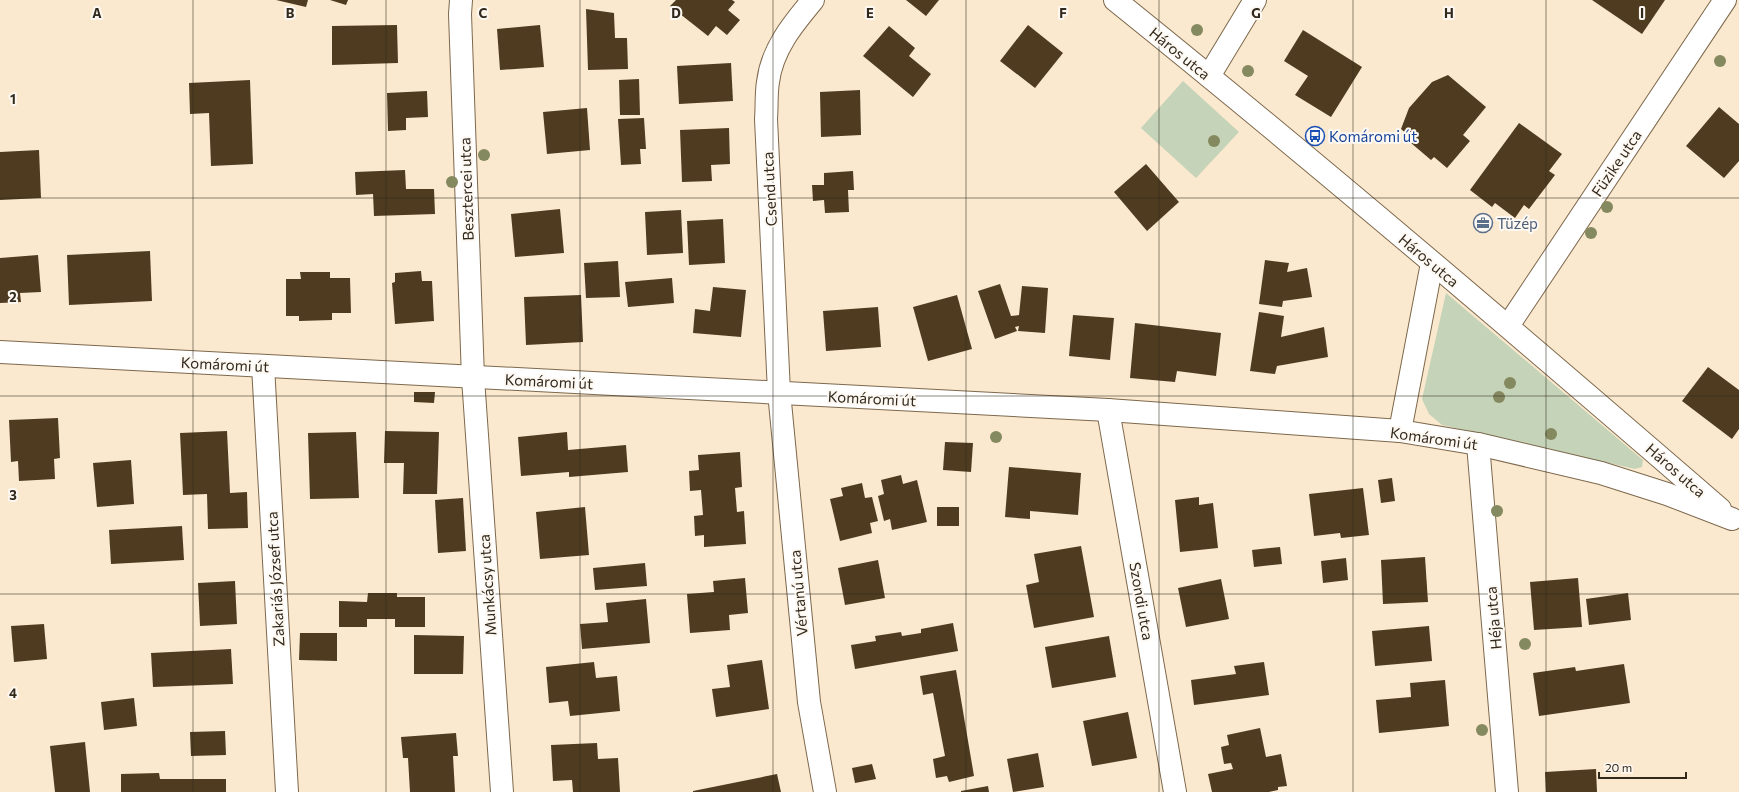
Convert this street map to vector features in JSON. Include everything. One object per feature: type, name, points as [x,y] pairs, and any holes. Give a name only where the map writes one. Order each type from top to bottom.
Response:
[{"type":"street","name":"Besztercei utca","points":[[462,0],[460,14],[473,378]]},
{"type":"street","name":"Csend utca","points":[[779,392],[766,119],[768,82],[774,57],[788,30],[813,0]]},
{"type":"street","name":"Háros utca","points":[[1115,0],[1209,76],[1508,326],[1736,522]]},
{"type":"street","points":[[1209,76],[1255,0]]},
{"type":"street","name":"Füzike utca","points":[[1508,326],[1725,0]]},
{"type":"street","points":[[1400,432],[1432,263]]},
{"type":"street","name":"Komáromi út","points":[[0,352],[473,378],[779,392],[1108,410],[1400,432],[1478,444],[1601,473],[1667,494],[1736,522]]},
{"type":"street","name":"Zakariás József utca","points":[[263,366],[287,792]]},
{"type":"street","name":"Munkácsy utca","points":[[473,378],[502,792]]},
{"type":"street","name":"Vértanú utca","points":[[779,392],[809,702],[826,792]]},
{"type":"street","name":"Szondi utca","points":[[1108,410],[1175,792]]},
{"type":"street","name":"Héja utca","points":[[1478,444],[1507,792]]},
{"type":"green space","points":[[1183,81],[1239,132],[1196,178],[1141,128]]},
{"type":"green space","points":[[1446,293],[1643,460],[1642,467],[1635,469],[1442,425],[1429,414],[1422,399]]},
{"type":"building","points":[[276,0],[308,0],[306,7]]},
{"type":"building","points":[[330,0],[348,0],[346,5]]},
{"type":"building","points":[[676,0],[732,0],[735,2],[728,10],[740,20],[727,35],[716,26],[708,36],[670,6]]},
{"type":"building","points":[[906,0],[939,0],[926,16]]},
{"type":"building","points":[[1592,0],[1665,0],[1642,34]]},
{"type":"building","points":[[586,9],[614,13],[615,38],[627,38],[628,69],[588,70]]},
{"type":"building","points":[[397,25],[398,63],[332,65],[332,26]]},
{"type":"building","points":[[540,25],[544,67],[500,70],[497,29]]},
{"type":"building","points":[[1028,25],[1063,53],[1035,88],[1000,61]]},
{"type":"building","points":[[889,26],[915,48],[909,56],[931,74],[913,97],[863,56]]},
{"type":"building","points":[[1303,30],[1362,67],[1331,117],[1295,95],[1308,76],[1284,61]]},
{"type":"building","points":[[731,63],[733,101],[679,104],[677,66]]},
{"type":"building","points":[[1448,75],[1486,107],[1463,135],[1470,141],[1447,168],[1434,157],[1431,160],[1411,143],[1414,140],[1401,129],[1409,108],[1432,82]]},
{"type":"building","points":[[639,79],[640,115],[620,115],[619,80]]},
{"type":"building","points":[[250,80],[253,164],[211,166],[209,113],[190,114],[189,83]]},
{"type":"building","points":[[860,90],[861,135],[821,137],[820,92]]},
{"type":"building","points":[[427,91],[428,117],[406,118],[406,130],[388,131],[387,93]]},
{"type":"building","points":[[1719,107],[1739,124],[1739,161],[1724,178],[1686,146]]},
{"type":"building","points":[[587,108],[590,150],[547,154],[543,112]]},
{"type":"building","points":[[644,118],[646,149],[640,149],[641,164],[621,165],[618,119]]},
{"type":"building","points":[[1519,123],[1562,154],[1549,171],[1555,175],[1529,209],[1524,205],[1515,218],[1495,203],[1492,207],[1470,190]]},
{"type":"building","points":[[729,128],[730,164],[711,165],[712,181],[682,182],[680,130]]},
{"type":"building","points":[[39,150],[41,198],[0,200],[0,152]]},
{"type":"building","points":[[1146,164],[1179,202],[1147,231],[1114,192]]},
{"type":"building","points":[[405,170],[406,189],[434,189],[435,214],[374,216],[373,194],[356,195],[355,172]]},
{"type":"building","points":[[853,171],[854,190],[848,190],[849,212],[825,213],[824,200],[813,201],[812,185],[824,185],[824,173]]},
{"type":"building","points":[[560,209],[564,253],[515,257],[511,214]]},
{"type":"building","points":[[681,210],[683,253],[647,255],[645,212]]},
{"type":"building","points":[[723,219],[725,263],[689,265],[687,221]]},
{"type":"building","points":[[150,251],[152,301],[69,305],[67,255]]},
{"type":"building","points":[[38,255],[41,292],[20,293],[21,302],[0,303],[0,258]]},
{"type":"building","points":[[1265,260],[1289,263],[1287,272],[1307,268],[1312,297],[1283,301],[1282,307],[1259,304]]},
{"type":"building","points":[[618,261],[620,297],[586,298],[584,263]]},
{"type":"building","points":[[421,271],[422,281],[432,281],[434,321],[395,324],[392,283],[395,282],[395,273]]},
{"type":"building","points":[[300,272],[330,272],[330,278],[350,278],[351,313],[332,313],[332,320],[299,321],[299,316],[286,316],[286,279],[301,279]]},
{"type":"building","points":[[672,278],[674,303],[628,307],[625,282]]},
{"type":"building","points":[[1000,284],[1011,316],[1019,315],[1022,286],[1048,288],[1045,333],[1018,331],[1019,326],[1015,327],[1017,331],[995,339],[978,291]]},
{"type":"building","points":[[713,287],[746,290],[741,337],[693,333],[695,309],[710,311]]},
{"type":"building","points":[[581,295],[583,342],[526,345],[524,297]]},
{"type":"building","points":[[957,295],[972,349],[928,361],[913,307]]},
{"type":"building","points":[[878,307],[881,347],[826,351],[823,311]]},
{"type":"building","points":[[1259,312],[1284,316],[1281,337],[1324,327],[1328,357],[1277,366],[1275,374],[1250,371]]},
{"type":"building","points":[[1073,315],[1114,318],[1110,360],[1069,356]]},
{"type":"building","points":[[1135,323],[1221,333],[1216,376],[1177,371],[1175,382],[1130,378]]},
{"type":"building","points":[[1708,367],[1739,390],[1739,429],[1732,439],[1682,401]]},
{"type":"building","points":[[414,392],[435,392],[434,403],[414,402]]},
{"type":"building","points":[[58,418],[60,458],[54,459],[55,479],[19,481],[18,461],[11,462],[9,420]]},
{"type":"building","points":[[227,431],[230,493],[247,492],[248,528],[208,529],[207,494],[183,495],[180,433]]},
{"type":"building","points":[[385,431],[439,432],[437,494],[403,494],[404,463],[384,463]]},
{"type":"building","points":[[356,432],[359,498],[310,499],[308,433]]},
{"type":"building","points":[[567,432],[568,450],[626,445],[628,472],[569,477],[569,472],[521,476],[518,437]]},
{"type":"building","points":[[945,442],[973,443],[971,472],[943,470]]},
{"type":"building","points":[[740,452],[742,487],[735,488],[737,512],[744,511],[746,544],[704,547],[704,535],[695,536],[694,516],[703,515],[701,490],[690,491],[689,471],[699,470],[698,455]]},
{"type":"building","points":[[131,460],[134,504],[97,507],[93,463]]},
{"type":"building","points":[[1009,467],[1081,473],[1078,515],[1030,511],[1030,519],[1005,517]]},
{"type":"building","points":[[901,475],[903,484],[917,480],[927,522],[892,530],[890,519],[884,521],[878,496],[884,494],[881,480]]},
{"type":"building","points":[[1392,478],[1395,501],[1381,503],[1378,480]]},
{"type":"building","points":[[862,483],[865,498],[872,497],[878,521],[870,523],[872,533],[840,541],[830,499],[843,496],[841,488]]},
{"type":"building","points":[[1363,488],[1369,535],[1341,538],[1340,533],[1314,536],[1309,494]]},
{"type":"building","points":[[1199,497],[1199,505],[1213,503],[1218,548],[1180,552],[1175,500]]},
{"type":"building","points":[[463,498],[466,551],[438,553],[435,500]]},
{"type":"building","points":[[585,507],[589,555],[540,559],[536,512]]},
{"type":"building","points":[[937,507],[959,507],[959,526],[937,526]]},
{"type":"building","points":[[182,526],[184,560],[111,564],[109,530]]},
{"type":"building","points":[[1081,546],[1094,617],[1034,628],[1026,585],[1039,582],[1034,554]]},
{"type":"building","points":[[1280,547],[1282,564],[1254,567],[1252,550]]},
{"type":"building","points":[[1425,557],[1428,602],[1383,604],[1381,560]]},
{"type":"building","points":[[1346,558],[1348,580],[1323,583],[1321,561]]},
{"type":"building","points":[[878,560],[885,598],[845,605],[838,568]]},
{"type":"building","points":[[645,563],[647,586],[595,590],[593,568]]},
{"type":"building","points":[[745,578],[748,613],[729,615],[730,630],[690,633],[687,594],[714,592],[713,581]]},
{"type":"building","points":[[1578,578],[1582,627],[1534,630],[1530,582]]},
{"type":"building","points":[[1221,579],[1229,619],[1186,627],[1178,588]]},
{"type":"building","points":[[235,581],[237,624],[200,626],[198,583]]},
{"type":"building","points":[[368,593],[397,593],[397,597],[425,597],[425,627],[395,627],[395,619],[367,619],[367,627],[339,627],[339,601],[367,602]]},
{"type":"building","points":[[1628,593],[1631,620],[1589,625],[1586,599]]},
{"type":"building","points":[[646,599],[650,643],[582,649],[580,624],[608,622],[606,603]]},
{"type":"building","points":[[953,623],[958,651],[855,669],[851,645],[876,641],[875,636],[901,632],[902,636],[921,633],[921,629]]},
{"type":"building","points":[[44,624],[47,659],[14,662],[11,626]]},
{"type":"building","points":[[1429,626],[1432,661],[1375,666],[1372,631]]},
{"type":"building","points":[[300,633],[337,633],[337,661],[299,660]]},
{"type":"building","points":[[414,635],[464,636],[463,674],[414,674]]},
{"type":"building","points":[[1109,636],[1116,677],[1052,688],[1045,647]]},
{"type":"building","points":[[231,649],[233,684],[153,687],[151,653]]},
{"type":"building","points":[[762,660],[769,709],[716,717],[712,689],[730,687],[727,665]]},
{"type":"building","points":[[594,662],[596,678],[617,676],[620,711],[570,716],[568,701],[549,703],[546,667]]},
{"type":"building","points":[[1264,662],[1269,695],[1194,705],[1191,680],[1236,674],[1234,666]]},
{"type":"building","points":[[1624,664],[1630,703],[1539,716],[1533,673],[1575,667],[1576,671]]},
{"type":"building","points":[[956,670],[974,776],[949,782],[947,776],[936,778],[933,759],[945,756],[933,693],[923,695],[920,676]]},
{"type":"building","points":[[1445,680],[1449,726],[1379,733],[1376,700],[1411,697],[1410,683]]},
{"type":"building","points":[[134,698],[137,726],[104,730],[101,702]]},
{"type":"building","points":[[1128,712],[1137,758],[1092,766],[1083,721]]},
{"type":"building","points":[[1260,728],[1266,757],[1281,754],[1287,786],[1278,787],[1278,790],[1269,792],[1212,792],[1208,774],[1233,769],[1231,763],[1224,764],[1221,747],[1229,745],[1227,735]]},
{"type":"building","points":[[225,731],[226,755],[191,756],[190,732]]},
{"type":"building","points":[[456,733],[458,756],[453,756],[455,792],[410,792],[408,758],[403,758],[401,737]]},
{"type":"building","points":[[85,742],[90,792],[55,792],[50,746]]},
{"type":"building","points":[[597,743],[598,759],[618,758],[620,792],[573,792],[572,780],[553,781],[551,745]]},
{"type":"building","points":[[1038,753],[1044,787],[1013,792],[1007,759]]},
{"type":"building","points":[[872,764],[876,779],[855,783],[852,768]]},
{"type":"building","points":[[1596,769],[1597,792],[1546,792],[1545,772]]},
{"type":"building","points":[[159,773],[160,779],[226,779],[226,792],[121,792],[121,774]]},
{"type":"building","points":[[777,774],[781,792],[693,792],[693,791]]},
{"type":"building","points":[[988,786],[989,792],[961,792],[961,791]]},
{"type":"place","name":"Komáromi út","points":[[1315,136]]},
{"type":"place","name":"Tüzép","points":[[1483,223]]}]
